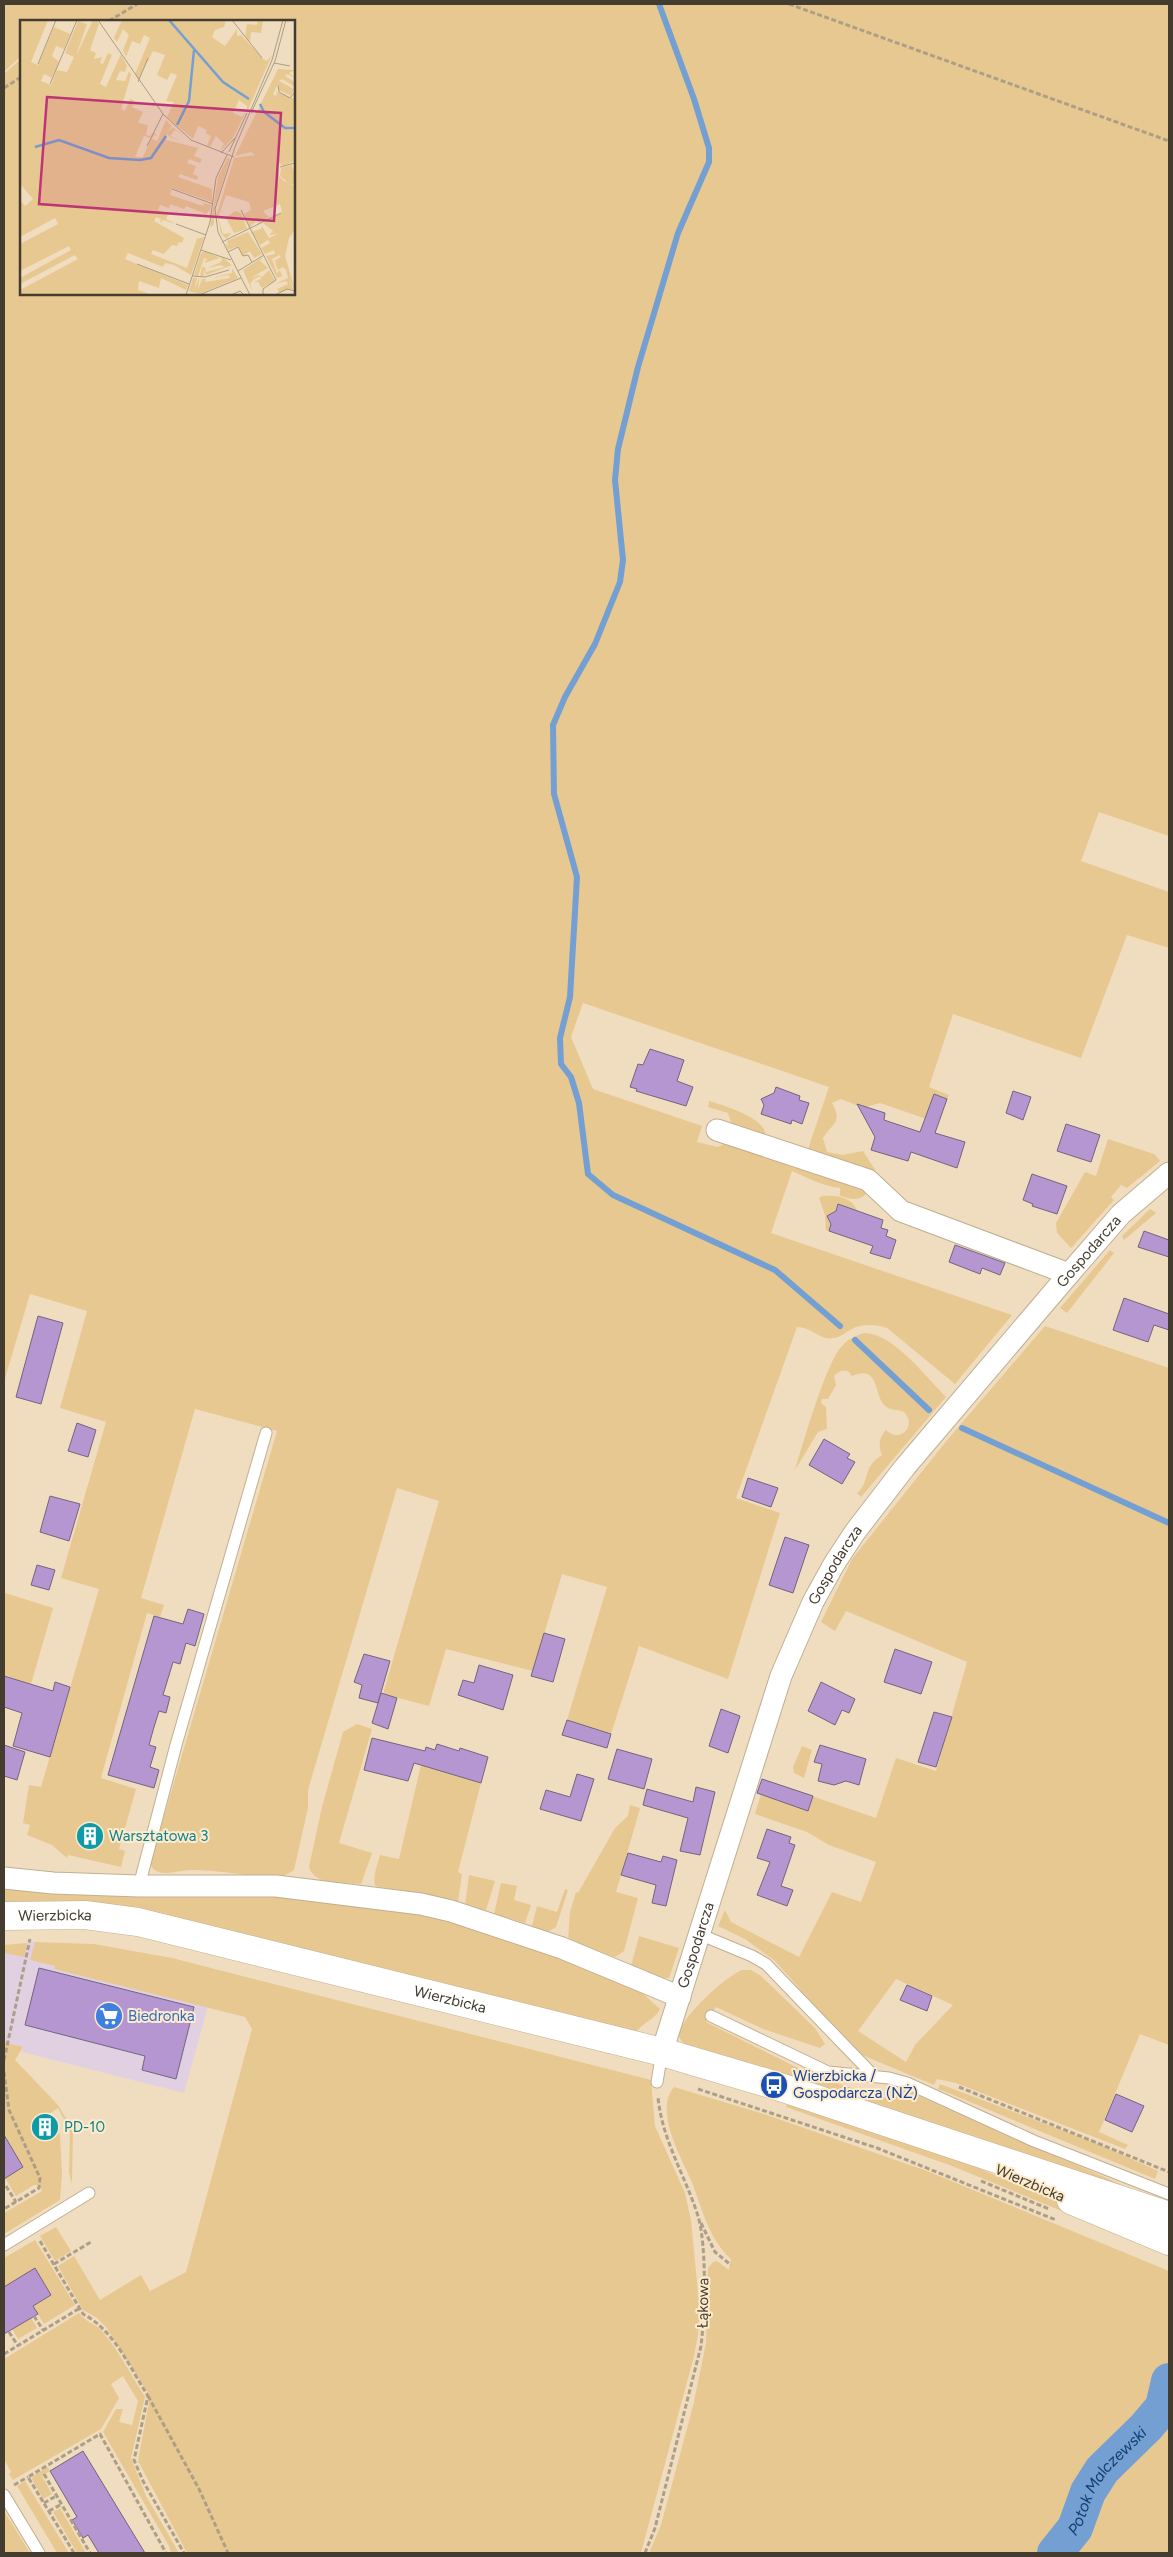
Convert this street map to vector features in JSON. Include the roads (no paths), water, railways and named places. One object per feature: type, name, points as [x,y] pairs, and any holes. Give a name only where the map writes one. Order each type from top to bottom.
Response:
[{"type":"street","points":[[716,1130],[868,1180],[901,1211],[1069,1274]]},
{"type":"street","name":"Gospodarcza","points":[[662,2052],[781,1676],[795,1639],[829,1572],[855,1532],[905,1467],[1069,1274],[1121,1214],[1169,1173]]},
{"type":"street","points":[[4,1878],[44,1882],[139,1886],[276,1886],[421,1904],[451,1911],[562,1948],[680,1997]]},
{"type":"street","name":"Wierzbicka","points":[[4,1916],[85,1915],[138,1922],[662,2052],[774,2085],[1169,2216]]},
{"type":"street","name":"Wierzbicka","points":[[890,2124],[1169,2241]]},
{"type":"lane","points":[[139,1886],[176,1745],[266,1434]]},
{"type":"lane","points":[[699,1934],[752,1956],[766,1964],[874,2076]]},
{"type":"lane","points":[[711,2016],[828,2072],[874,2076],[907,2083],[1034,2141],[1169,2194]]},
{"type":"lane","points":[[657,2082],[662,2052]]},
{"type":"lane","points":[[4,2245],[89,2193]]},
{"type":"lane","points":[[7,2491],[39,2553]]},
{"type":"waterway","points":[[659,4],[694,99],[709,148],[709,162],[678,233],[638,367],[618,449],[615,480],[623,560],[620,582],[595,644],[565,697],[553,725],[554,794],[577,877],[570,997],[560,1038],[561,1064],[571,1077],[579,1103],[588,1174],[613,1195],[775,1270],[840,1326]]},
{"type":"waterway","points":[[855,1340],[929,1410]]},
{"type":"waterway","points":[[962,1428],[1169,1523]]},
{"type":"waterway","name":"Potok Malczewski","points":[[1055,2553],[1075,2528],[1088,2492],[1102,2470],[1146,2427],[1163,2407],[1169,2381]]},
{"type":"place","name":"Warsztatowa 3","points":[[90,1836]]},
{"type":"place","name":"Biedronka","points":[[109,2016]]},
{"type":"place","name":"Wierzbicka / Gospodarcza (NŻ)","points":[[774,2085]]},
{"type":"place","name":"PD-10","points":[[45,2127]]}]
